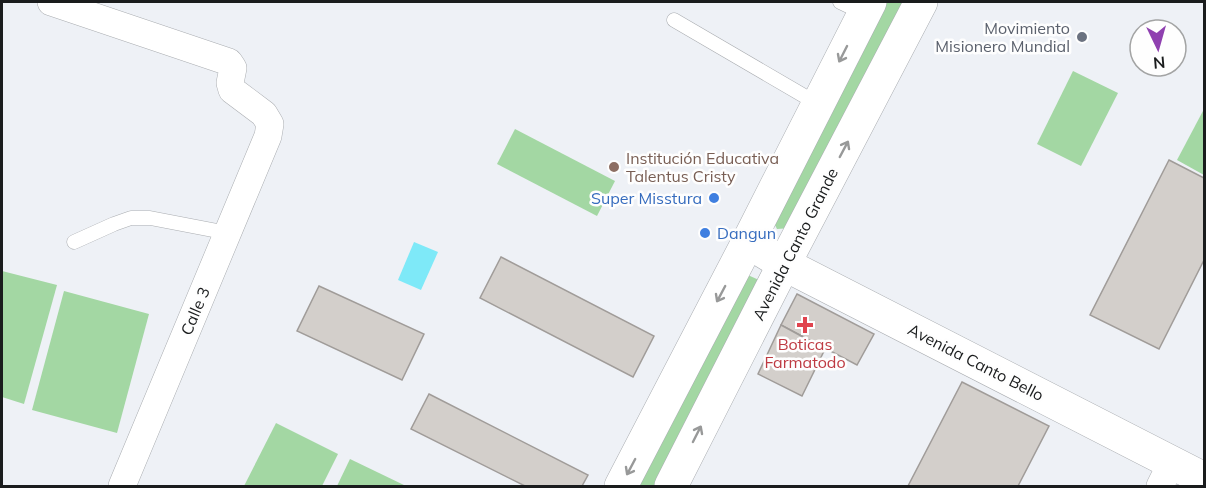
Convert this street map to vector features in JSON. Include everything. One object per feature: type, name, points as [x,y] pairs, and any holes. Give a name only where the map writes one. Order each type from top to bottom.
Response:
[{"type":"main road","name":"Avenida Canto Grande","points":[[671,486],[921,2]]},
{"type":"main road","points":[[621,486],[818,104],[858,5]]},
{"type":"main road","name":"Avenida Canto Bello","points":[[748,242],[1166,474],[1204,479]]},
{"type":"street","name":"Calle 3","points":[[51,2],[229,62],[233,68],[230,83],[232,90],[264,114],[270,124],[268,136],[122,486]]},
{"type":"lane","points":[[674,20],[818,104]]},
{"type":"lane","points":[[74,242],[131,218],[150,218],[228,233]]},
{"type":"green space","points":[[883,2],[908,2],[791,228],[777,229],[772,219]]},
{"type":"green space","points":[[1073,71],[1118,93],[1081,166],[1037,144]]},
{"type":"green space","points":[[1204,109],[1204,175],[1177,160]]},
{"type":"green space","points":[[515,129],[615,181],[597,216],[497,164]]},
{"type":"green space","points":[[2,271],[57,285],[24,404],[2,397]]},
{"type":"green space","points":[[741,276],[750,276],[759,280],[662,486],[634,486]]},
{"type":"green space","points":[[64,291],[149,314],[117,433],[32,410]]},
{"type":"green space","points":[[276,423],[338,454],[322,486],[244,486]]},
{"type":"green space","points":[[350,459],[406,486],[337,486]]},
{"type":"water","points":[[414,242],[438,252],[421,290],[398,280]]},
{"type":"building","points":[[1169,160],[1204,178],[1204,260],[1159,349],[1090,315]]},
{"type":"building","points":[[501,257],[654,336],[633,377],[480,298]]},
{"type":"building","points":[[319,286],[424,334],[402,380],[297,331]]},
{"type":"building","points":[[797,294],[874,334],[857,365],[781,325]]},
{"type":"building","points":[[781,325],[825,349],[802,396],[758,374]]},
{"type":"building","points":[[962,382],[1049,426],[1018,486],[908,486]]},
{"type":"building","points":[[429,394],[588,475],[582,486],[525,486],[411,429]]},
{"type":"place","name":"Movimiento Misionero Mundial","points":[[1082,37]]},
{"type":"place","name":"Institución Educativa Talentus Cristy","points":[[614,167]]},
{"type":"place","name":"Super Misstura","points":[[714,198]]},
{"type":"place","name":"Dangun","points":[[705,233]]},
{"type":"place","name":"Boticas Farmatodo","points":[[805,325]]}]
